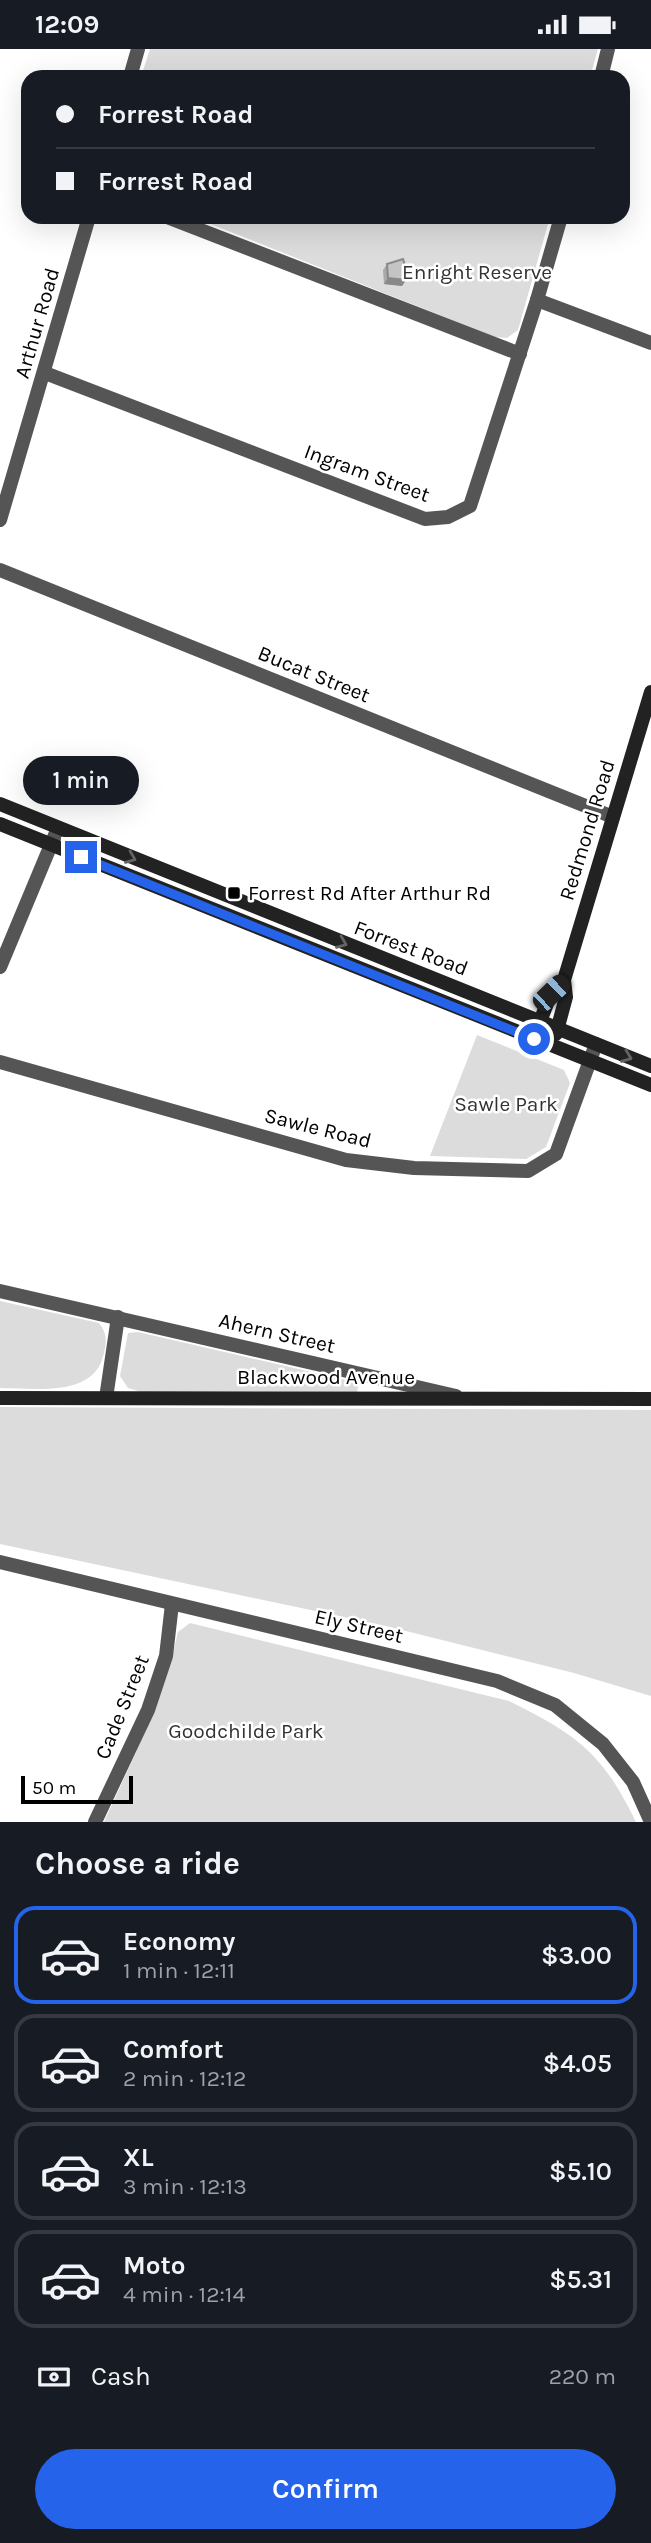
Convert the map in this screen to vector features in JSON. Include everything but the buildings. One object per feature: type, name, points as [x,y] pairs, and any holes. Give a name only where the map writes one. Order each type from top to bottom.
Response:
[{"type":"main road","name":"Redmond Road","points":[[552,1046],[566,997],[564,980],[651,692]]},
{"type":"main road","name":"Forrest Road","points":[[0,804],[651,1066]]},
{"type":"main road","name":"Forrest Road","points":[[0,824],[651,1085]]},
{"type":"main road","name":"Redmond Road","points":[[534,1039],[551,993],[564,980]]},
{"type":"main road","name":"Blackwood Avenue","points":[[0,1398],[651,1399]]},
{"type":"street","points":[[132,70],[138,49]]},
{"type":"street","points":[[603,70],[608,49]]},
{"type":"street","name":"Arthur Road","points":[[0,520],[87,224]]},
{"type":"street","points":[[185,224],[520,354]]},
{"type":"street","name":"Ingram Street","points":[[45,373],[425,519],[448,517],[470,506],[559,224]]},
{"type":"street","points":[[537,300],[651,343]]},
{"type":"street","name":"Bucat Street","points":[[0,570],[613,817]]},
{"type":"street","points":[[0,967],[58,828]]},
{"type":"street","name":"Sawle Road","points":[[0,1062],[346,1160],[414,1168],[528,1171],[556,1154],[596,1044]]},
{"type":"street","name":"Ahern Street","points":[[0,1291],[468,1399]]},
{"type":"street","points":[[106,1398],[118,1317]]},
{"type":"street","name":"Ely Street","points":[[0,1562],[497,1681],[555,1705],[603,1744],[633,1781],[651,1822]]},
{"type":"street","name":"Cade Street","points":[[95,1822],[148,1710],[166,1656],[172,1604]]},
{"type":"green space","points":[[150,49],[598,49],[592,70],[143,70]]},
{"type":"green space","name":"Enright Reserve","points":[[211,224],[548,224],[518,330],[507,338],[495,337]]},
{"type":"green space","name":"Sawle Park","points":[[477,1035],[564,1070],[570,1083],[546,1147],[526,1159],[430,1156]]},
{"type":"green space","points":[[0,1301],[99,1323],[104,1330],[106,1341],[98,1367],[89,1377],[77,1384],[46,1389],[0,1388]]},
{"type":"green space","points":[[138,1332],[359,1383],[357,1392],[145,1393],[128,1388],[120,1376],[128,1333]]},
{"type":"green space","points":[[0,1407],[651,1410],[651,1696],[574,1673],[386,1626],[0,1544]]},
{"type":"green space","name":"Goodchilde Park","points":[[190,1623],[509,1701],[553,1724],[585,1748],[611,1778],[636,1822],[104,1822],[156,1705],[178,1632]]},
{"type":"place","name":"Forrest Rd After Arthur Rd","points":[[234,893]]},
{"type":"route","points":[[81,857],[534,1039]]}]
